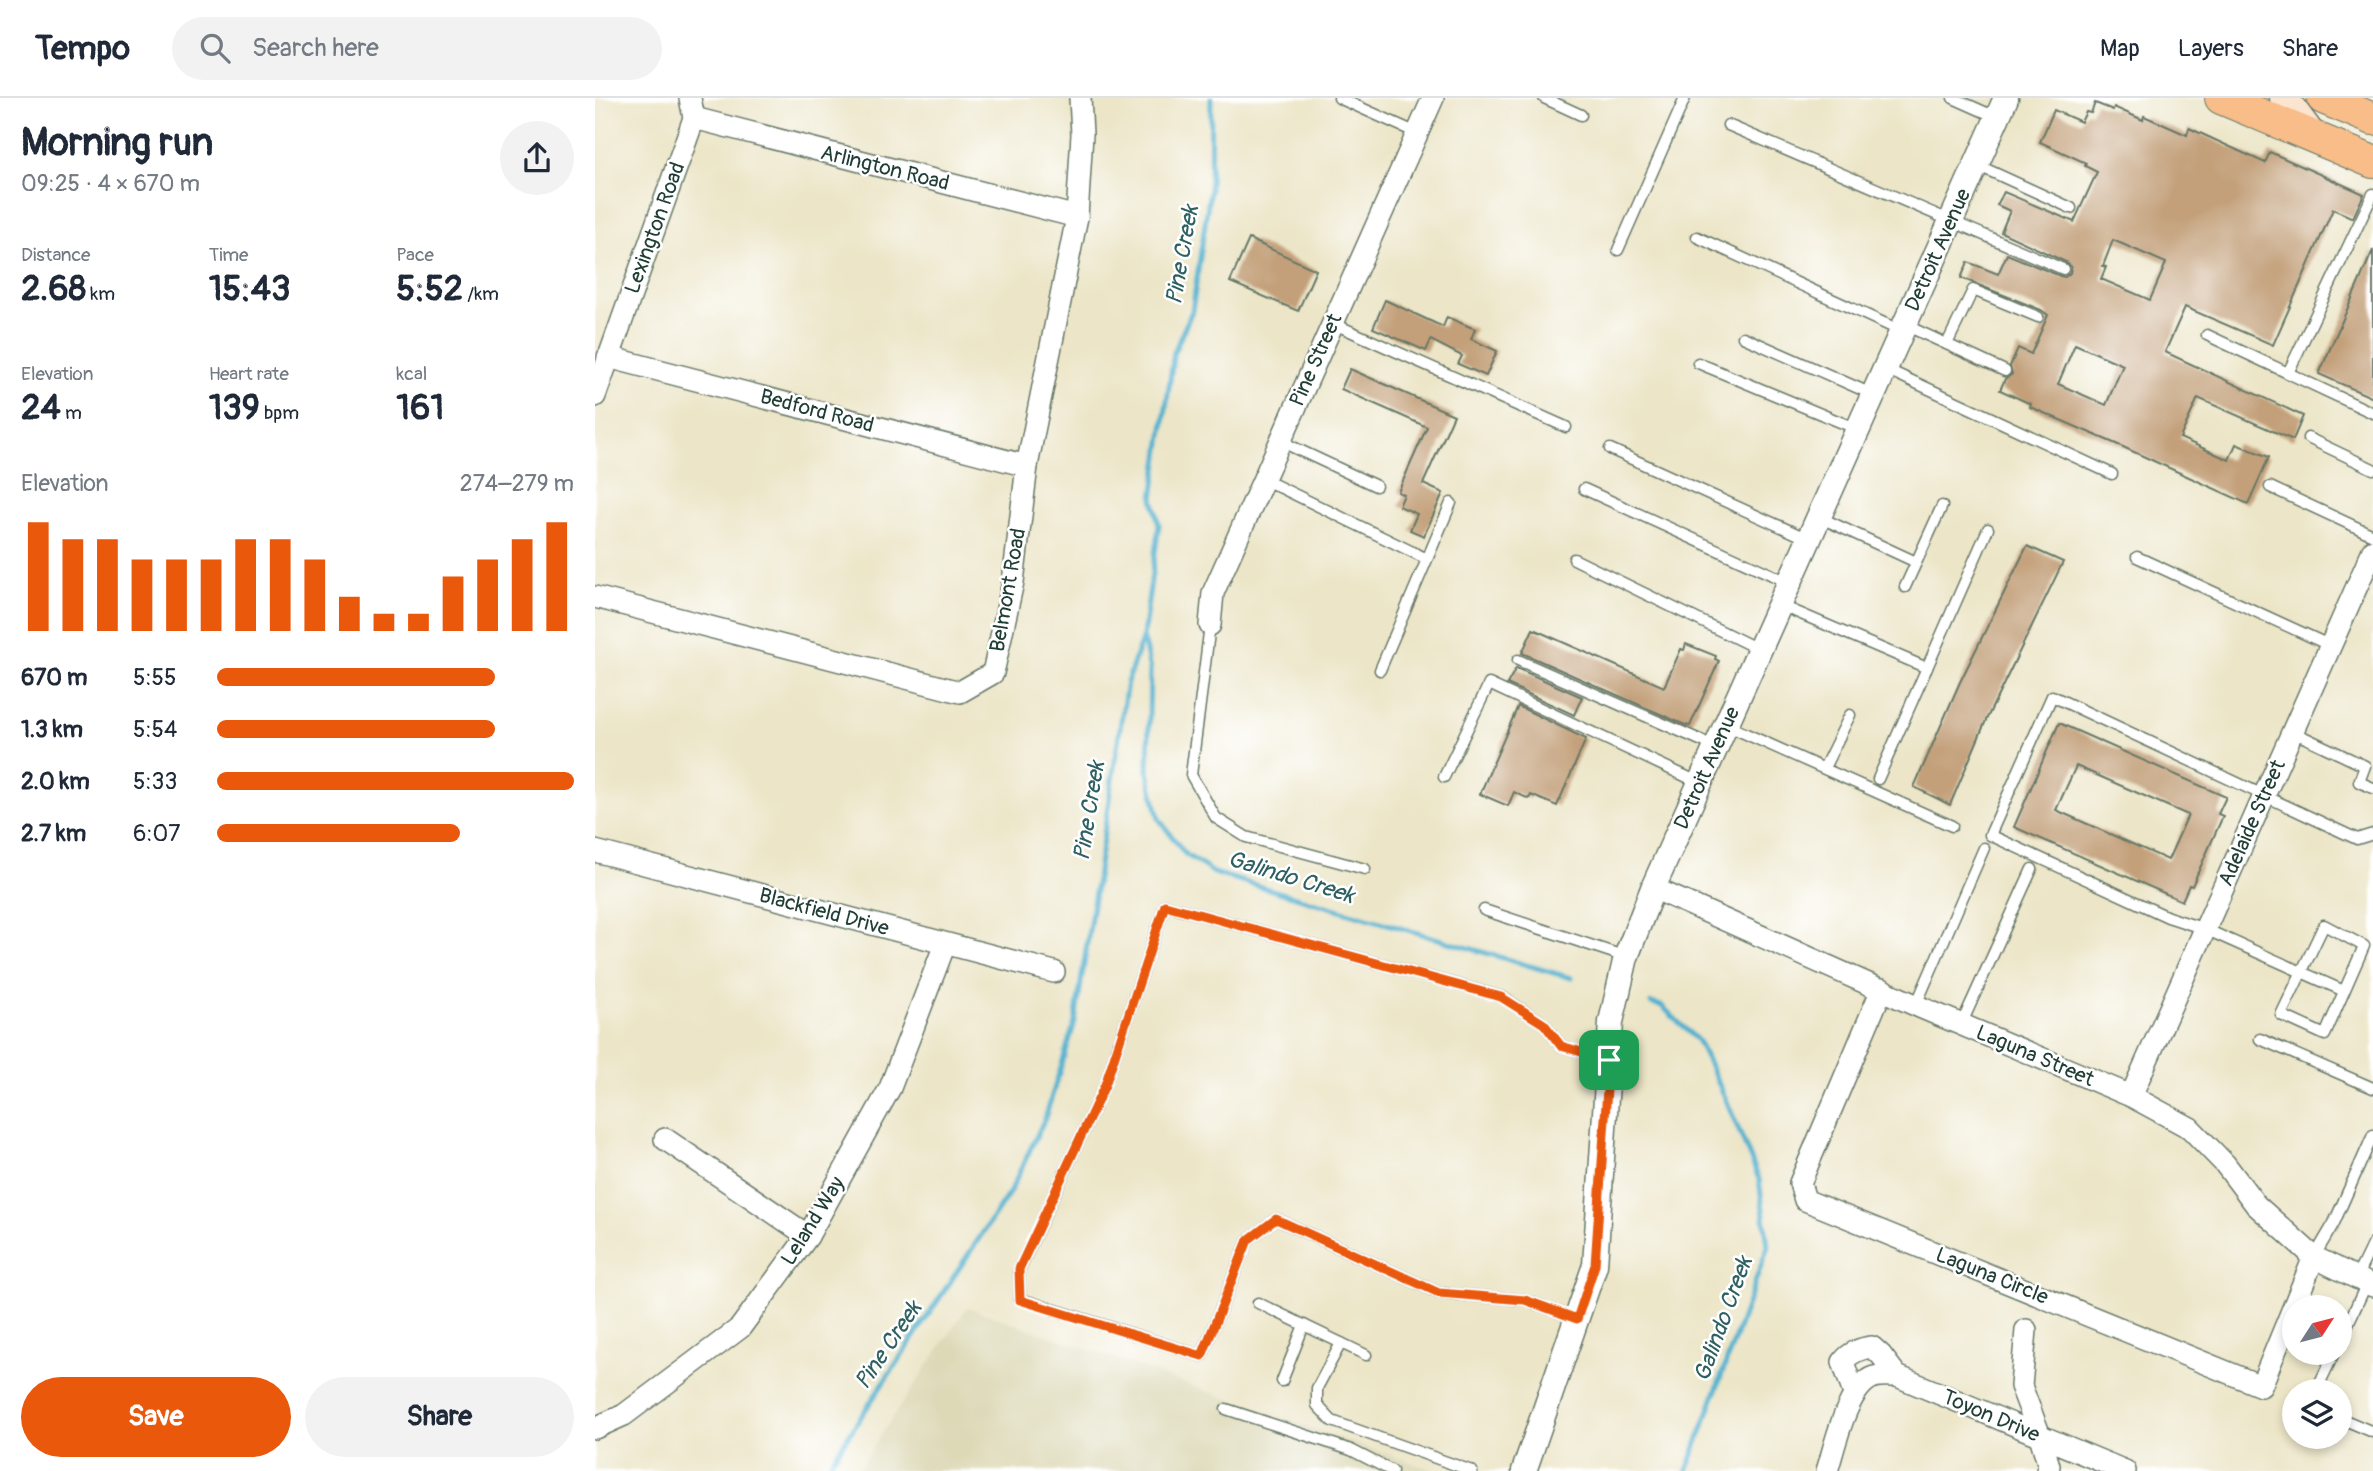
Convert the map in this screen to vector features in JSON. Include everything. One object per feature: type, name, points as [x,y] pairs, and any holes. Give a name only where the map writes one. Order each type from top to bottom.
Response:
[{"type":"main road","points":[[2221,98],[2373,162]]},
{"type":"main road","points":[[2284,98],[2313,137]]},
{"type":"main road","points":[[2323,98],[2373,119]]},
{"type":"main road","points":[[2363,98],[2373,105]]},
{"type":"street","name":"Belmont Road","points":[[595,597],[960,692],[993,673],[1013,582],[1027,466],[1077,217],[1082,134],[1080,98]]},
{"type":"street","name":"Pine Street","points":[[1210,625],[1213,593],[1433,98]]},
{"type":"street","name":"Arlington Road","points":[[692,108],[1077,217]]},
{"type":"street","name":"Lexington Road","points":[[595,396],[692,108]]},
{"type":"street","name":"Detroit Avenue","points":[[1524,1471],[1595,1265],[1611,1022],[1626,957],[1653,888],[2002,108]]},
{"type":"street","name":"Bedford Road","points":[[608,357],[1027,466]]},
{"type":"street","name":"Adelaide Street","points":[[2131,1096],[2331,646],[2366,585],[2373,550]]},
{"type":"street","name":"Blackfield Drive","points":[[595,852],[1054,972]]},
{"type":"street","name":"Laguna Street","points":[[1653,888],[1961,1025],[2131,1096],[2190,1128],[2225,1164],[2256,1205],[2313,1257],[2365,1282]]},
{"type":"street","name":"Leland Way","points":[[595,1428],[624,1415],[740,1328],[808,1236],[891,1088],[944,944]]},
{"type":"street","name":"Laguna Circle","points":[[1882,989],[1800,1183],[1805,1200],[2261,1386],[2313,1257]]},
{"type":"street","points":[[665,1139],[808,1236]]},
{"type":"street","points":[[2026,1330],[2021,1386],[2041,1436],[2049,1466],[2047,1471]]},
{"type":"street","name":"Toyon Drive","points":[[1854,1394],[1843,1362],[1847,1356],[1872,1347],[1897,1376],[2125,1471]]},
{"type":"street","points":[[1827,1471],[1854,1394],[1874,1377],[1897,1376]]},
{"type":"lane","points":[[1339,98],[1417,132]]},
{"type":"lane","points":[[1545,98],[1581,115]]},
{"type":"lane","points":[[1618,250],[1685,98]]},
{"type":"lane","points":[[1953,98],[2002,108]]},
{"type":"lane","points":[[1728,125],[2063,269]]},
{"type":"lane","points":[[1977,165],[2071,208]]},
{"type":"lane","points":[[2288,373],[2373,194]]},
{"type":"lane","points":[[1697,237],[2005,371]]},
{"type":"lane","points":[[1947,344],[1973,290],[2038,317]]},
{"type":"lane","points":[[1332,323],[1566,427]]},
{"type":"lane","points":[[2207,335],[2373,413]]},
{"type":"lane","points":[[1743,337],[1874,395]]},
{"type":"lane","points":[[1698,363],[1858,430]]},
{"type":"lane","points":[[1885,369],[2112,474]]},
{"type":"lane","points":[[2308,438],[2373,468]]},
{"type":"lane","points":[[1280,441],[1376,486]]},
{"type":"lane","points":[[1610,449],[1814,528],[1916,562]]},
{"type":"lane","points":[[1263,479],[1427,559]]},
{"type":"lane","points":[[2270,487],[2373,535]]},
{"type":"lane","points":[[1584,489],[1927,668]]},
{"type":"lane","points":[[1380,670],[1451,503]]},
{"type":"lane","points":[[1905,587],[1941,506]]},
{"type":"lane","points":[[1878,779],[1988,529]]},
{"type":"lane","points":[[2137,557],[2331,646]]},
{"type":"lane","points":[[1574,559],[1760,650]]},
{"type":"lane","points":[[1210,625],[1191,775],[1216,818],[1246,837],[1365,869]]},
{"type":"lane","points":[[1518,660],[1721,736],[1824,768],[1952,825]]},
{"type":"lane","points":[[1444,777],[1489,684],[1700,783]]},
{"type":"lane","points":[[2344,990],[2205,929],[2168,917],[1990,835],[2052,696],[2357,839],[2373,834]]},
{"type":"lane","points":[[1824,768],[1850,715]]},
{"type":"lane","points":[[2293,732],[2365,766],[2359,782],[2373,788]]},
{"type":"lane","points":[[1916,1005],[1984,848]]},
{"type":"lane","points":[[1961,1025],[2032,869]]},
{"type":"lane","points":[[1577,1319],[1525,1300],[1439,1293],[1276,1219],[1248,1240],[1202,1356],[1020,1300],[1019,1269],[1105,1085],[1165,905],[1501,997],[1544,1024],[1561,1046],[1609,1060]]},
{"type":"lane","points":[[1484,910],[1626,957]]},
{"type":"lane","points":[[2324,925],[2364,946],[2325,1035],[2281,1016],[2302,972],[2324,925]]},
{"type":"lane","points":[[2260,1039],[2373,1088]]},
{"type":"lane","points":[[2313,1257],[2334,1223],[2373,1135]]},
{"type":"lane","points":[[2352,1312],[2365,1282],[2373,1244]]},
{"type":"lane","points":[[1258,1303],[1366,1355]]},
{"type":"lane","points":[[1282,1381],[1304,1325]]},
{"type":"lane","points":[[1341,1343],[1317,1388],[1317,1405],[1332,1421],[1472,1471]]},
{"type":"lane","points":[[1226,1409],[1351,1450],[1392,1471]]},
{"type":"lane","points":[[2352,1423],[2373,1432]]},
{"type":"shaded area","points":[[967,1307],[1435,1471],[857,1471]]},
{"type":"building","points":[[2095,103],[2113,110],[2114,107],[2143,120],[2144,116],[2187,135],[2189,128],[2265,163],[2270,152],[2364,194],[2353,218],[2333,209],[2273,345],[2185,307],[2165,352],[2303,416],[2293,440],[2198,398],[2180,438],[2229,460],[2236,444],[2269,457],[2248,504],[2030,407],[2031,404],[2000,390],[2005,379],[2012,374],[2010,366],[2018,348],[2031,354],[2048,315],[1961,278],[1968,262],[1998,274],[2007,254],[2060,276],[2065,277],[2070,273],[2071,267],[2066,262],[2001,232],[2010,211],[1997,205],[2004,192],[2074,222],[2097,172],[2085,166],[2086,163],[2040,142],[2054,110],[2081,122],[2086,112],[2091,113]],"holes":[[[2113,240],[2166,263],[2150,300],[2101,279]],[[2075,344],[2123,365],[2106,405],[2058,384]]]},
{"type":"building","points":[[1249,239],[1316,270],[1298,311],[1230,282]]},
{"type":"building","points":[[2373,250],[2373,398],[2319,374]]},
{"type":"building","points":[[1385,300],[1443,327],[1447,317],[1475,329],[1471,339],[1497,351],[1486,376],[1458,364],[1462,356],[1431,340],[1426,351],[1373,328]]},
{"type":"building","points":[[1350,369],[1454,415],[1423,484],[1443,493],[1424,536],[1410,530],[1417,514],[1399,506],[1404,495],[1398,492],[1427,427],[1341,389]]},
{"type":"building","points":[[2027,546],[2063,562],[1987,718],[1950,805],[1914,787],[1960,682]]},
{"type":"building","points":[[1533,629],[1664,687],[1681,649],[1684,650],[1686,644],[1716,656],[1715,659],[1719,661],[1690,726],[1522,653]]},
{"type":"building","points":[[1516,668],[1582,697],[1574,715],[1507,684]]},
{"type":"building","points":[[1518,706],[1586,739],[1557,806],[1531,795],[1529,799],[1514,792],[1508,806],[1480,794]]},
{"type":"building","points":[[2059,723],[2226,797],[2218,814],[2223,816],[2192,886],[2189,885],[2182,901],[2014,827]],"holes":[[[2076,766],[2188,815],[2168,860],[2056,810]]]},
{"type":"waterway","name":"Pine Creek","points":[[825,1471],[1011,1190],[1045,1118],[1075,1022],[1127,682],[1143,636],[1159,525],[1153,498],[1174,352],[1192,311],[1210,190],[1211,98]]},
{"type":"waterway","name":"Galindo Creek","points":[[1143,637],[1150,670],[1148,772],[1159,819],[1185,854],[1214,873],[1571,978]]},
{"type":"waterway","name":"Galindo Creek","points":[[1651,1003],[1662,1006],[1698,1041],[1725,1097],[1759,1179],[1768,1246],[1687,1471]]},
{"type":"route","points":[[1165,905],[1501,997],[1544,1024],[1561,1046],[1609,1060],[1595,1265],[1577,1319],[1525,1300],[1439,1293],[1276,1219],[1248,1240],[1202,1356],[1020,1300],[1019,1269],[1105,1085],[1165,905]]}]
